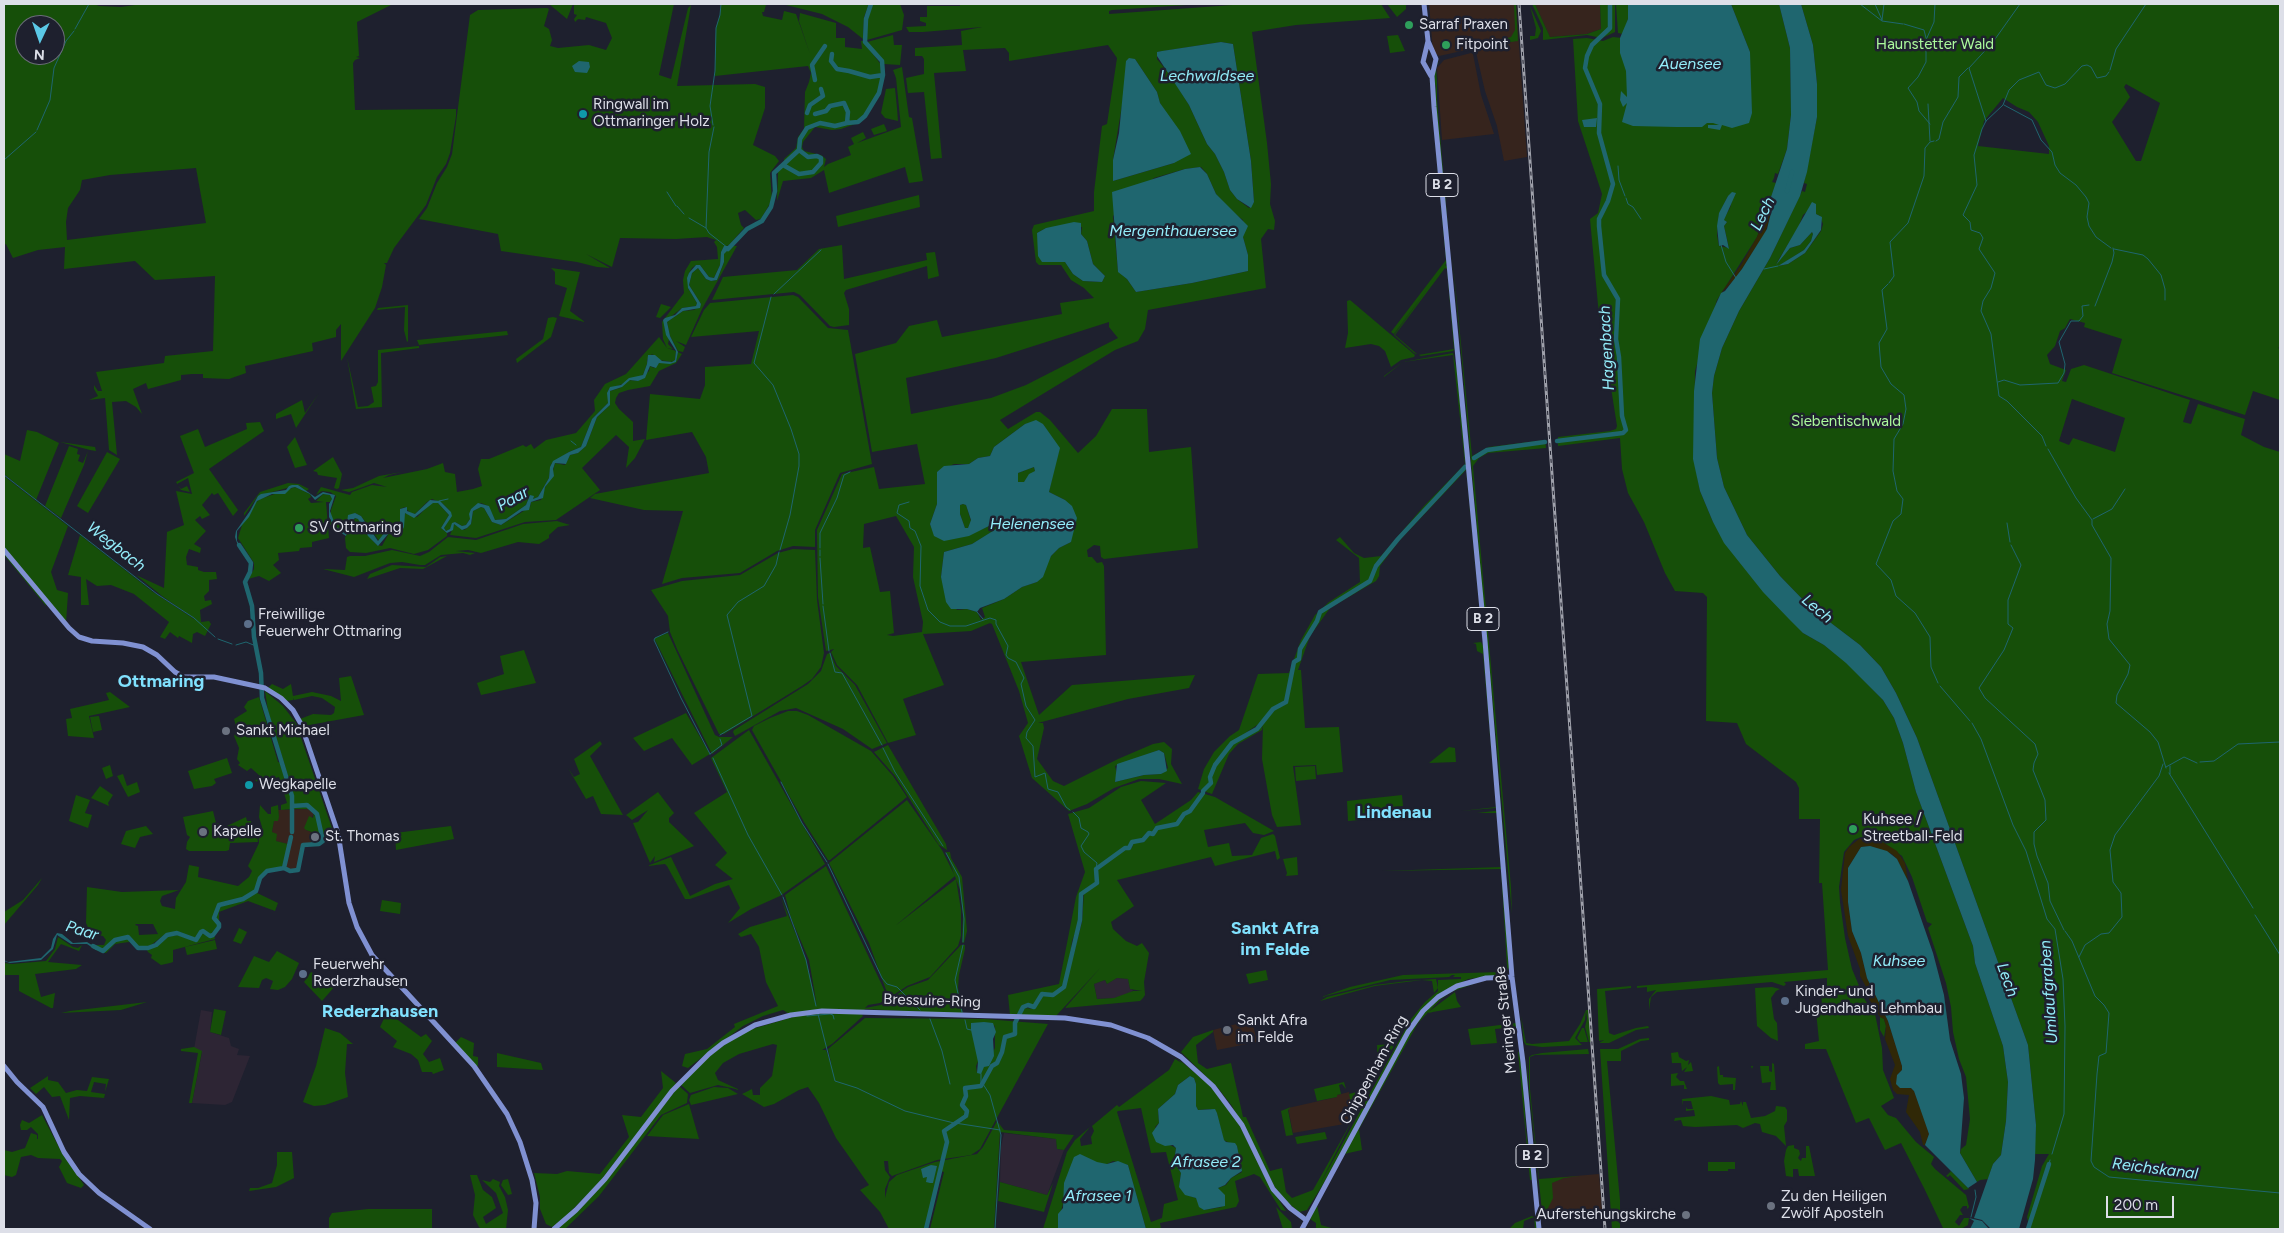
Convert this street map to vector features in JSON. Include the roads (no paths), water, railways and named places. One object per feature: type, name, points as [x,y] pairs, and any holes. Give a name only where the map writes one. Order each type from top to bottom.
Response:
[{"type":"main road","name":"B 2","points":[[1424,4],[1428,41],[1436,59],[1432,76]]},
{"type":"main road","name":"B 2","points":[[1428,41],[1423,61],[1432,76]]},
{"type":"main road","points":[[1425,56],[1434,56]]},
{"type":"main road","points":[[1425,65],[1429,67],[1434,65]]},
{"type":"main road","name":"Meringer Straße","points":[[1432,76],[1499,809],[1512,976],[1539,1229]]},
{"type":"main road","points":[[4,550],[74,634],[92,642],[123,643],[143,648],[157,655],[175,672],[184,677],[214,676],[254,685],[265,688],[288,704],[301,724],[327,800],[339,840],[349,903],[360,934],[379,964],[474,1066],[507,1114],[526,1156],[532,1180],[536,1203],[534,1229]]},
{"type":"main road","points":[[1503,977],[1512,964]]},
{"type":"main road","name":"Chippenham-Ring","points":[[1302,1229],[1408,1032],[1423,1012],[1438,997],[1457,986],[1478,980],[1512,976]]},
{"type":"main road","name":"Bressuire-Ring","points":[[554,1229],[576,1210],[605,1179],[681,1080],[709,1054],[731,1038],[755,1025],[791,1015],[822,1011],[1022,1016],[1083,1020],[1111,1025],[1155,1041],[1181,1057],[1209,1082],[1231,1108],[1242,1125],[1268,1182],[1278,1196],[1306,1220]]},
{"type":"main road","points":[[4,1066],[17,1082],[43,1107],[64,1152],[85,1181],[114,1205],[150,1229]]},
{"type":"main road","points":[[1302,1229],[1296,1213],[1312,1209]]},
{"type":"water","name":"Auensee","points":[[1628,4],[1731,4],[1750,52],[1752,113],[1749,123],[1732,128],[1722,125],[1720,130],[1708,128],[1708,125],[1719,125],[1713,123],[1707,123],[1702,127],[1676,127],[1633,126],[1622,122],[1627,103],[1623,107],[1620,100],[1621,91],[1627,97],[1626,71],[1620,53],[1620,38],[1628,19]]},
{"type":"water","points":[[1779,4],[1801,4],[1813,45],[1817,84],[1817,117],[1807,172],[1800,196],[1770,258],[1739,311],[1722,348],[1714,376],[1712,393],[1717,458],[1724,487],[1747,535],[1780,576],[1810,607],[1860,645],[1881,667],[1896,693],[1917,738],[2028,1045],[2036,1125],[2035,1160],[2033,1179],[2019,1229],[1991,1229],[1982,1220],[1974,1218],[1993,1164],[2001,1155],[2006,1121],[2008,1082],[2003,1046],[1975,963],[1973,946],[1916,792],[1903,743],[1894,718],[1883,700],[1846,663],[1824,645],[1803,633],[1789,619],[1763,592],[1724,543],[1700,491],[1693,459],[1694,391],[1700,339],[1721,293],[1725,291],[1742,269],[1767,229],[1771,213],[1768,206],[1787,149],[1791,115],[1790,48]]},
{"type":"water","name":"Lechwaldsee","points":[[1221,42],[1233,44],[1251,161],[1254,202],[1251,208],[1237,199],[1230,190],[1224,172],[1215,154],[1207,144],[1189,105],[1157,56],[1157,52]]},
{"type":"water","points":[[1129,58],[1135,59],[1157,92],[1160,103],[1180,131],[1191,154],[1174,163],[1113,181],[1113,160],[1119,133],[1126,61]]},
{"type":"water","points":[[579,61],[589,62],[590,67],[587,73],[575,72],[572,66]]},
{"type":"water","points":[[1597,118],[1596,127],[1584,127],[1582,120]]},
{"type":"water","name":"Mergenthauersee","points":[[1200,167],[1207,174],[1216,194],[1248,226],[1243,237],[1248,255],[1248,271],[1136,292],[1127,279],[1118,272],[1112,192],[1185,169]]},
{"type":"water","points":[[1732,192],[1736,193],[1724,220],[1727,222],[1724,226],[1729,249],[1723,245],[1719,246],[1717,226],[1719,213]]},
{"type":"water","points":[[1812,202],[1816,204],[1816,214],[1822,217],[1821,230],[1805,253],[1788,264],[1778,266],[1804,250],[1811,241],[1812,232],[1800,245],[1790,248],[1776,265]]},
{"type":"water","points":[[1074,222],[1081,223],[1081,234],[1087,241],[1093,264],[1105,276],[1102,282],[1083,281],[1073,274],[1065,262],[1042,262],[1038,256],[1037,233],[1046,228]]},
{"type":"water","points":[[724,246],[732,246],[724,254],[724,262],[717,280],[711,281],[706,279],[698,268],[692,273],[689,285],[701,304],[700,308],[683,311],[667,322],[670,336],[678,352],[676,362],[670,364],[659,363],[656,368],[650,366],[645,378],[638,381],[630,380],[622,387],[610,391],[610,405],[597,417],[586,446],[578,453],[570,455],[566,464],[555,463],[553,469],[554,476],[545,487],[543,498],[531,502],[529,510],[522,511],[501,525],[492,522],[484,508],[481,507],[473,511],[471,524],[467,528],[462,530],[454,524],[453,530],[447,533],[441,528],[449,515],[438,503],[433,503],[414,518],[405,513],[404,527],[401,533],[389,533],[378,546],[368,536],[358,519],[355,518],[351,522],[346,536],[335,529],[329,517],[329,504],[332,499],[330,495],[323,494],[315,500],[310,494],[295,487],[285,494],[272,494],[257,501],[249,517],[237,531],[237,541],[243,549],[241,550],[238,546],[235,537],[236,531],[258,496],[286,490],[292,485],[298,485],[315,497],[323,492],[335,495],[330,511],[336,527],[346,531],[348,515],[355,513],[361,516],[378,541],[391,528],[394,531],[400,529],[400,509],[407,507],[407,511],[415,514],[430,500],[440,501],[451,512],[452,516],[444,528],[446,531],[455,522],[462,526],[466,525],[470,519],[471,509],[478,503],[489,506],[495,520],[506,519],[526,505],[530,495],[534,496],[533,499],[538,497],[549,478],[550,467],[553,461],[581,447],[592,419],[608,403],[607,393],[610,387],[621,385],[629,378],[643,375],[648,355],[655,355],[662,361],[672,362],[675,360],[676,351],[666,335],[663,320],[675,315],[682,308],[696,306],[697,303],[688,288],[687,278],[689,273],[696,265],[700,265],[709,277],[714,278],[720,265],[721,252]]},
{"type":"water","name":"Helenensee","points":[[1036,420],[1043,424],[1060,448],[1049,492],[1072,506],[1077,518],[1071,542],[1059,548],[1051,556],[1043,577],[1037,582],[1022,587],[1004,599],[980,608],[977,612],[967,609],[951,609],[946,602],[941,577],[944,552],[972,544],[996,529],[997,526],[991,525],[969,536],[944,541],[934,536],[930,524],[937,504],[937,472],[944,466],[969,464],[978,458],[990,456],[994,447],[1025,424]],"holes":[[[1034,467],[1035,471],[1029,474],[1024,482],[1018,482],[1018,473]],[[960,505],[966,505],[971,520],[968,528],[965,528],[960,514]]]},
{"type":"water","points":[[1159,750],[1164,753],[1167,771],[1161,774],[1144,775],[1115,782],[1117,764]]},
{"type":"water","name":"Kuhsee","points":[[1870,846],[1887,851],[1897,859],[1908,881],[1933,953],[1944,995],[1950,1040],[1961,1074],[1964,1098],[1960,1153],[1977,1182],[1968,1188],[1925,1145],[1929,1134],[1914,1091],[1911,1088],[1900,1088],[1896,1084],[1897,1075],[1902,1070],[1902,1066],[1888,1021],[1867,978],[1861,953],[1852,931],[1848,902],[1848,868],[1861,847]]},
{"type":"water","points":[[57,933],[62,934],[73,943],[87,942],[98,949],[96,950],[87,944],[71,944],[57,935],[53,949],[41,960],[10,963],[4,961],[41,958],[51,948]]},
{"type":"water","points":[[971,1023],[993,1023],[996,1032],[993,1039],[994,1056],[989,1066],[984,1067],[981,1074],[977,1073],[978,1062]]},
{"type":"water","name":"Afrasee 2","points":[[1190,1076],[1194,1078],[1196,1084],[1196,1106],[1198,1110],[1215,1109],[1224,1140],[1235,1143],[1237,1146],[1242,1171],[1231,1178],[1225,1185],[1218,1188],[1225,1195],[1225,1206],[1204,1210],[1199,1207],[1196,1198],[1185,1195],[1179,1187],[1181,1173],[1174,1162],[1176,1148],[1173,1145],[1165,1146],[1156,1142],[1152,1133],[1159,1123],[1158,1109],[1175,1094],[1178,1085]]},
{"type":"water","name":"Afrasee 1","points":[[1080,1154],[1097,1162],[1107,1164],[1118,1161],[1128,1165],[1146,1229],[1058,1229],[1058,1214],[1063,1208],[1064,1183],[1074,1157]]},
{"type":"water","points":[[931,1165],[937,1166],[933,1183],[926,1182],[927,1177],[923,1178],[921,1169]]},
{"type":"water","points":[[1969,1218],[1982,1221],[1989,1229],[1970,1229],[1974,1221]]},
{"type":"waterway","points":[[75,29],[89,4]]},
{"type":"waterway","points":[[713,125],[710,106],[715,71],[716,28],[721,4]]},
{"type":"waterway","name":"Paar","points":[[847,123],[858,122],[865,116],[879,93],[883,75],[882,61],[865,42],[866,19],[871,4]]},
{"type":"waterway","name":"Hagenbach","points":[[1557,441],[1623,433],[1626,430],[1622,416],[1619,357],[1616,339],[1618,299],[1604,275],[1599,226],[1599,219],[1608,201],[1613,184],[1599,133],[1600,104],[1585,68],[1587,56],[1592,45],[1610,28],[1610,4]]},
{"type":"waterway","points":[[1860,4],[1882,21],[1903,24]]},
{"type":"waterway","points":[[1875,4],[1882,20]]},
{"type":"waterway","points":[[1882,20],[1884,4]]},
{"type":"waterway","points":[[1930,124],[1919,111],[1917,102],[1908,88],[1918,77],[1926,62],[1926,40],[1934,22],[1935,4]]},
{"type":"waterway","points":[[1986,121],[1969,68],[1993,42],[2020,4]]},
{"type":"waterway","points":[[2110,70],[2116,49],[2146,4]]},
{"type":"waterway","points":[[1904,24],[1924,30],[1926,38]]},
{"type":"waterway","points":[[37,130],[50,100],[54,68],[66,41],[74,31]]},
{"type":"waterway","name":"Paar","points":[[815,80],[812,65],[825,46]]},
{"type":"waterway","name":"Paar","points":[[832,54],[831,61],[837,69],[870,77],[883,75]]},
{"type":"waterway","points":[[2046,446],[2042,436],[2007,401],[1999,396],[1991,334],[1981,311],[1983,301],[1991,288],[1995,273],[1979,249],[1983,238],[1980,233],[1971,230],[1970,222],[1963,215],[1977,185],[1974,155],[1982,129],[1986,121],[2003,105],[2009,90],[2019,80],[2039,72],[2046,85],[2055,88],[2065,84],[2082,66],[2087,65],[2091,67],[2097,78],[2106,76],[2109,72]]},
{"type":"waterway","points":[[1936,141],[1939,139],[1943,122],[1958,97],[1959,77],[1968,68]]},
{"type":"waterway","name":"Paar","points":[[807,113],[810,105],[823,96],[821,89]]},
{"type":"waterway","name":"Paar","points":[[728,249],[747,229],[762,221],[771,207],[775,191],[774,173],[799,150],[800,139],[807,128],[820,123],[835,126],[847,123],[848,112],[844,103],[830,106],[826,111],[815,114]]},
{"type":"waterway","points":[[1928,104],[1930,141]]},
{"type":"waterway","points":[[2004,105],[2032,120],[2041,140],[2052,152],[2055,165],[2060,173],[2076,185],[2086,197],[2089,203],[2087,217],[2089,226],[2096,237],[2111,248]]},
{"type":"waterway","points":[[714,127],[709,152],[706,228],[709,233],[728,248]]},
{"type":"waterway","points":[[4,160],[36,132]]},
{"type":"waterway","points":[[1889,283],[1894,276],[1890,242],[1908,223],[1924,176],[1925,148],[1930,142],[1934,141]]},
{"type":"waterway","name":"Paar","points":[[783,165],[799,174],[813,172],[821,163],[821,158],[817,156],[808,157],[799,150]]},
{"type":"waterway","points":[[1618,166],[1619,180],[1625,196]]},
{"type":"waterway","name":"Lech","points":[[1787,191],[1792,172]]},
{"type":"waterway","points":[[667,192],[676,206]]},
{"type":"waterway","points":[[1626,198],[1628,204],[1633,207],[1641,219]]},
{"type":"waterway","points":[[677,206],[684,214]]},
{"type":"waterway","points":[[689,218],[706,228]]},
{"type":"waterway","points":[[1721,245],[1726,262],[1736,278]]},
{"type":"waterway","points":[[2095,306],[2112,262],[2113,248]]},
{"type":"waterway","points":[[2114,249],[2143,255],[2148,259],[2161,275],[2165,289],[2165,300]]},
{"type":"waterway","points":[[774,294],[821,250]]},
{"type":"waterway","points":[[1764,269],[1778,266]]},
{"type":"waterway","points":[[1888,284],[1882,290],[1887,329],[1879,343],[1881,367],[1891,384],[1904,395],[1906,409],[1903,424],[1894,439],[1893,471],[1897,491],[1903,499],[1901,514],[1893,521],[1876,564],[1891,580],[1896,596],[1915,613],[1930,637],[1931,667],[1938,683]]},
{"type":"waterway","points":[[771,297],[754,363],[773,385],[799,454],[799,466],[790,515],[780,550]]},
{"type":"waterway","points":[[1998,382],[2004,380],[2020,385],[2058,383],[2064,373],[2065,364],[2059,342],[2071,321],[2079,321],[2083,316],[2082,306],[2089,305]]},
{"type":"waterway","points":[[571,441],[576,445]]},
{"type":"waterway","name":"Hagenbach","points":[[1474,458],[1487,450],[1545,442]]},
{"type":"waterway","points":[[2048,449],[2076,498],[2092,520],[2092,525],[2111,558],[2110,611],[2107,624],[2109,639],[2130,665],[2128,674],[2117,695],[2116,703],[2150,732],[2158,742],[2166,768]]},
{"type":"waterway","name":"Hagenbach","points":[[1203,791],[1211,783],[1210,777],[1215,765],[1232,743],[1257,729],[1273,709],[1286,702],[1294,662],[1299,659],[1300,649],[1317,621],[1320,612],[1370,581],[1376,566],[1398,539],[1465,467]]},
{"type":"waterway","points":[[820,548],[820,533],[837,498],[844,475],[850,472]]},
{"type":"waterway","name":"Wegbach","points":[[4,475],[157,594],[194,618],[215,637]]},
{"type":"waterway","points":[[2093,519],[2112,509],[2125,489]]},
{"type":"waterway","points":[[439,501],[448,499]]},
{"type":"waterway","points":[[909,502],[899,505],[897,513],[909,521],[910,528],[915,531],[921,546],[920,586],[928,610],[940,622],[950,626],[966,626],[990,618],[996,620],[996,624],[1008,646],[1006,655],[1016,662],[1024,678],[1021,684],[1026,706],[1035,720],[1027,732],[1026,738],[1033,746],[1035,777],[1045,773],[1048,789],[1058,792],[1066,807],[1070,810]]},
{"type":"waterway","points":[[2007,523],[2010,542]]},
{"type":"waterway","name":"Paar","points":[[239,545],[251,563],[250,572],[245,582],[252,606],[254,637],[261,673],[262,698],[292,796],[292,832]]},
{"type":"waterway","points":[[2011,545],[2021,565],[2008,600],[2008,624],[2013,628],[2004,650],[1979,688],[1985,698],[2035,744],[2038,754],[2033,770],[2045,800],[2046,820],[2034,832],[2034,844],[2048,883],[2050,901],[2064,930]]},
{"type":"waterway","points":[[820,550],[820,556]]},
{"type":"waterway","points":[[720,735],[752,716],[727,615],[738,602],[764,586],[776,565],[779,552]]},
{"type":"waterway","points":[[820,558],[823,604]]},
{"type":"waterway","points":[[823,606],[829,651]]},
{"type":"waterway","points":[[977,612],[983,619]]},
{"type":"waterway","points":[[668,632],[654,640],[710,754]]},
{"type":"waterway","name":"Wegbach","points":[[218,639],[232,644]]},
{"type":"waterway","name":"Wegbach","points":[[236,645],[246,642],[256,646]]},
{"type":"waterway","points":[[830,653],[835,672],[842,673],[882,745]]},
{"type":"waterway","name":"Umlaufgraben","points":[[1940,686],[1970,721]]},
{"type":"waterway","name":"Umlaufgraben","points":[[1972,723],[1981,739],[2013,825],[2026,851],[2047,919],[2055,929],[2063,979],[2065,1026],[2064,1114],[2052,1154]]},
{"type":"waterway","points":[[710,754],[722,745],[720,739]]},
{"type":"waterway","points":[[2200,762],[2214,761],[2238,744],[2280,742]]},
{"type":"waterway","points":[[883,748],[895,772],[943,846]]},
{"type":"waterway","points":[[2166,767],[2184,757],[2197,763]]},
{"type":"waterway","points":[[713,758],[748,835],[782,895]]},
{"type":"waterway","points":[[2079,957],[2085,945],[2101,934],[2109,933],[2122,917],[2121,893],[2113,882],[2110,850],[2115,835],[2159,776],[2163,764]]},
{"type":"waterway","points":[[2170,766],[2170,774]]},
{"type":"waterway","points":[[2169,773],[2253,908]]},
{"type":"waterway","points":[[289,782],[315,781]]},
{"type":"waterway","points":[[781,782],[802,823],[827,862]]},
{"type":"waterway","points":[[926,1229],[947,1142],[944,1131],[966,1116],[967,1111],[962,1105],[966,1096],[965,1088],[981,1086],[992,1066],[997,1063],[1002,1052],[1005,1037],[1015,1034],[1015,1023],[1023,1007],[1028,1005],[1034,1007],[1042,994],[1053,995],[1064,987],[1080,920],[1081,894],[1097,883],[1096,869],[1125,848],[1129,848],[1132,842],[1143,840],[1149,833],[1153,834],[1157,828],[1177,824],[1184,814],[1190,811],[1203,793]]},
{"type":"waterway","name":"Paar","points":[[284,868],[290,871],[298,870],[303,845],[319,844],[323,841],[317,814],[307,805],[292,806]]},
{"type":"waterway","points":[[1073,812],[1079,818],[1081,828],[1089,834],[1081,846],[1084,852],[1097,863],[1096,869]]},
{"type":"waterway","name":"Paar","points":[[93,946],[103,951],[115,940],[128,937],[138,948],[148,948],[156,945],[167,935],[177,933],[196,940],[203,931],[210,936],[213,935],[219,927],[214,918],[219,905],[243,899],[256,891],[260,878],[267,871],[284,868],[291,837]]},
{"type":"waterway","points":[[946,853],[959,877],[964,919],[963,942]]},
{"type":"waterway","points":[[828,864],[882,978],[887,984],[897,987],[920,1010]]},
{"type":"waterway","points":[[783,897],[806,960],[816,1006]]},
{"type":"waterway","points":[[2255,915],[2280,955]]},
{"type":"waterway","name":"Reichskanal","points":[[2065,931],[2072,941],[2095,996],[2109,1013],[2106,1053],[2099,1056],[2097,1074],[2091,1161],[2094,1167],[2109,1177],[2280,1193]]},
{"type":"waterway","points":[[962,1012],[955,980],[963,945]]},
{"type":"waterway","points":[[818,1014],[835,1081],[857,1088],[905,1111],[954,1123]]},
{"type":"waterway","points":[[807,1016],[830,1014],[833,1015],[834,1019]]},
{"type":"waterway","points":[[930,1019],[942,1051],[950,1084]]},
{"type":"waterway","points":[[965,1020],[967,1029],[971,1030]]},
{"type":"waterway","points":[[981,1074],[981,1086]]},
{"type":"waterway","points":[[983,1084],[990,1095],[1001,1135],[995,1229]]},
{"type":"waterway","points":[[955,1123],[1000,1130]]},
{"type":"waterway","points":[[2049,1164],[2050,1160]]},
{"type":"waterway","points":[[2028,1229],[2049,1164]]},
{"type":"waterway","points":[[1971,1217],[1976,1197],[1975,1190]]},
{"type":"railway","points":[[1519,4],[1605,1229]]},
{"type":"place","name":"Sarraf Praxen","points":[[1409,25]]},
{"type":"place","name":"Fitpoint","points":[[1446,45]]},
{"type":"place","name":"Ringwall im Ottmaringer Holz","points":[[583,114]]},
{"type":"place","name":"SV Ottmaring","points":[[299,528]]},
{"type":"place","name":"Freiwillige Feuerwehr Ottmaring","points":[[248,624]]},
{"type":"place","name":"Sankt Michael","points":[[226,731]]},
{"type":"place","name":"Wegkapelle","points":[[249,785]]},
{"type":"place","name":"Kuhsee / Streetball-Feld","points":[[1853,829]]},
{"type":"place","name":"Kapelle","points":[[203,832]]},
{"type":"place","name":"St. Thomas","points":[[315,837]]},
{"type":"place","name":"Feuerwehr Rederzhausen","points":[[303,974]]},
{"type":"place","name":"Kinder- und Jugendhaus Lehmbau","points":[[1785,1001]]},
{"type":"place","name":"Sankt Afra im Felde","points":[[1227,1030]]},
{"type":"place","name":"Zu den Heiligen Zwölf Aposteln","points":[[1771,1206]]},
{"type":"place","name":"Auferstehungskirche","points":[[1686,1215]]},
{"type":"district","name":"Ottmaring","points":[[161,682]]},
{"type":"district","name":"Lindenau","points":[[1394,813]]},
{"type":"district","name":"Sankt Afra im Felde","points":[[1275,940]]},
{"type":"district","name":"Rederzhausen","points":[[380,1012]]},
{"type":"park label","name":"Haunstetter Wald","points":[[1935,45]]},
{"type":"park label","name":"Siebentischwald","points":[[1846,422]]}]
